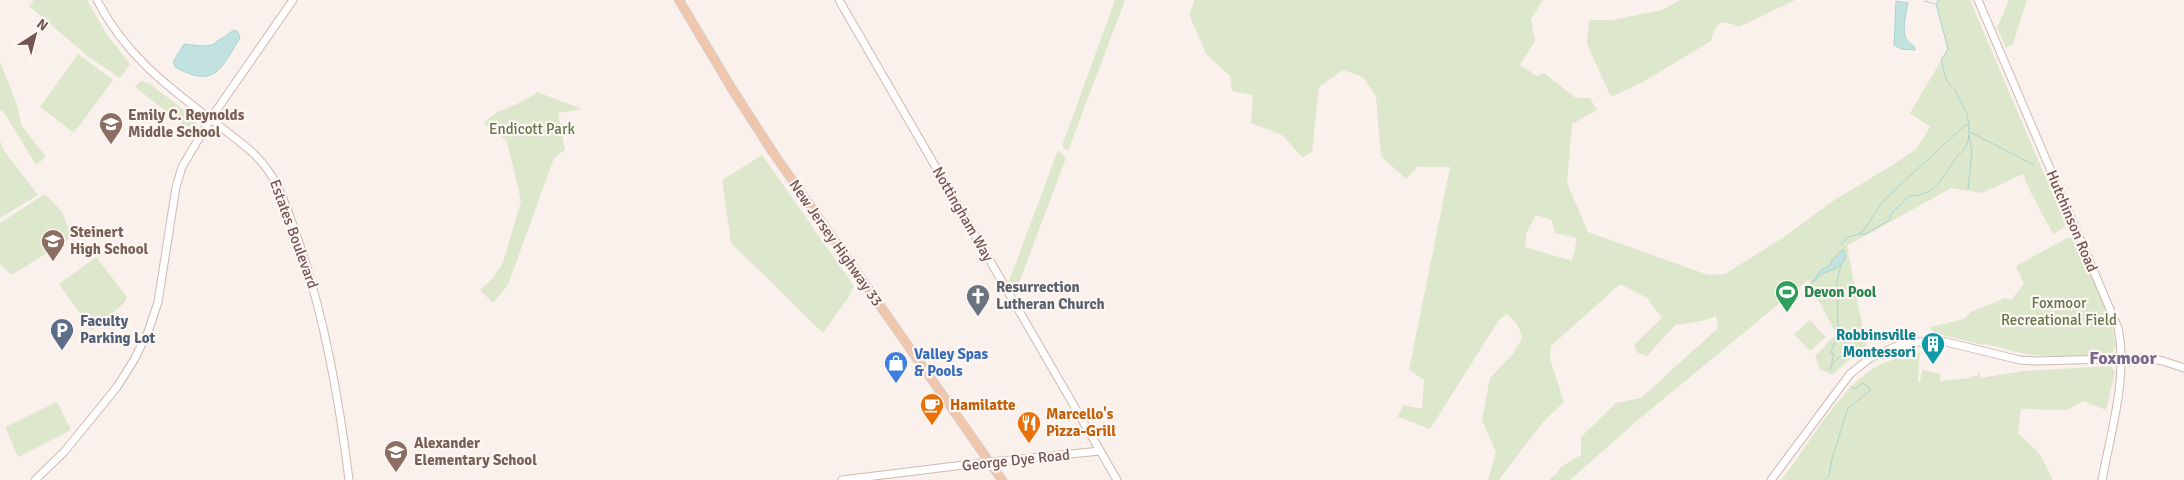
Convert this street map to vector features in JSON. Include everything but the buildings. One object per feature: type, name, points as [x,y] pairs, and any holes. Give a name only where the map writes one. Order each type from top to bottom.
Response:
[{"type":"main road","name":"New Jersey Highway 33","points":[[680,0],[732,89],[770,148],[1002,480]]},
{"type":"street","name":"Estates Boulevard","points":[[97,0],[112,26],[154,75],[260,158],[273,175],[282,192],[303,252],[319,310],[328,352],[349,480]]},
{"type":"street","points":[[35,480],[59,458],[117,387],[142,346],[158,302],[178,178],[187,157],[211,118],[293,0]]},
{"type":"street","name":"Nottingham Way","points":[[839,0],[1117,480]]},
{"type":"street","name":"Hutchinson Road","points":[[1978,0],[2115,319],[2120,337],[2120,385],[2102,480]]},
{"type":"street","points":[[1771,480],[1843,382],[1870,358],[1889,349],[1908,344],[1936,341],[1954,343],[2027,361],[2121,358],[2154,359],[2184,368]]},
{"type":"street","name":"George Dye Road","points":[[842,480],[1100,451]]},
{"type":"green space","points":[[34,0],[87,0],[105,32],[130,64],[120,78],[89,57],[29,6]]},
{"type":"green space","points":[[1115,0],[1125,0],[1068,151],[1062,146]]},
{"type":"green space","points":[[1195,0],[1543,0],[1531,19],[1535,41],[1520,65],[1537,76],[1544,73],[1576,98],[1590,98],[1597,110],[1572,124],[1567,183],[1588,232],[1708,275],[1725,274],[1784,237],[1833,201],[1916,149],[1930,127],[1910,113],[1948,49],[1936,4],[1938,0],[1970,0],[2065,223],[2064,228],[2053,234],[2023,174],[1982,193],[1951,188],[1847,246],[1866,345],[1832,375],[1820,369],[1815,356],[1836,334],[1808,280],[1639,419],[1570,480],[1549,480],[1561,467],[1581,455],[1581,437],[1616,403],[1641,398],[1718,328],[1716,316],[1702,321],[1675,325],[1647,356],[1638,353],[1634,345],[1662,318],[1647,298],[1620,284],[1551,346],[1550,359],[1564,402],[1544,421],[1500,480],[1488,480],[1496,452],[1482,420],[1490,378],[1513,354],[1522,338],[1518,325],[1507,314],[1499,320],[1430,429],[1398,417],[1403,405],[1422,409],[1424,380],[1409,370],[1450,167],[1417,167],[1406,179],[1381,156],[1376,97],[1363,77],[1343,70],[1319,87],[1312,152],[1302,157],[1282,135],[1251,123],[1253,95],[1232,91],[1230,76],[1206,54],[1189,14]],"holes":[[[1536,215],[1552,220],[1555,233],[1577,238],[1572,261],[1525,247],[1526,234]]]},
{"type":"green space","points":[[1680,0],[1795,0],[1739,27],[1728,23],[1720,24],[1717,26],[1711,41],[1643,82],[1613,96],[1610,95],[1587,44],[1589,20],[1612,20],[1662,10]]},
{"type":"green space","points":[[2009,0],[2027,0],[2013,44],[2006,48],[1997,28]]},
{"type":"green space","points":[[78,54],[113,80],[74,133],[40,107]]},
{"type":"green space","points":[[0,62],[17,104],[21,125],[46,157],[36,165],[3,111],[0,110]]},
{"type":"green space","points":[[140,81],[150,84],[197,120],[192,132],[135,87]]},
{"type":"green space","name":"Endicott Park","points":[[537,92],[582,109],[558,113],[565,150],[554,158],[508,285],[493,303],[480,290],[491,280],[503,263],[521,201],[507,141],[484,123],[496,113],[523,101]]},
{"type":"green space","points":[[0,141],[5,152],[38,195],[0,218]]},
{"type":"green space","points":[[1058,150],[1066,158],[1014,296],[1008,284]]},
{"type":"green space","points":[[762,155],[854,286],[850,295],[823,333],[731,243],[722,180]]},
{"type":"green space","points":[[45,194],[62,212],[72,237],[12,275],[0,264],[0,223]]},
{"type":"green space","name":"Foxmoor Recreational Field","points":[[2069,237],[2074,239],[2110,317],[2116,347],[2112,353],[2070,356],[2038,355],[1934,333],[1931,327],[1964,319],[1971,312],[2005,298],[2011,300],[2024,284],[2016,266]]},
{"type":"green space","points":[[96,257],[127,297],[125,302],[92,331],[59,284]]},
{"type":"green space","points":[[1810,320],[1826,337],[1810,351],[1794,334]]},
{"type":"green space","points":[[1920,352],[1918,382],[1920,382],[1922,370],[1941,374],[1940,381],[1971,378],[1972,376],[1977,376],[1980,372],[1980,378],[2023,371],[2111,366],[2115,372],[2106,410],[2083,401],[2066,410],[2021,409],[2018,433],[2039,453],[2053,480],[1781,480],[1832,409],[1855,383],[1879,365]]},
{"type":"green space","points":[[57,402],[71,430],[18,457],[5,427]]},
{"type":"water","points":[[1896,1],[1908,3],[1904,26],[1906,38],[1914,46],[1915,50],[1901,49],[1894,45]]},
{"type":"water","points":[[234,30],[238,32],[240,38],[227,59],[215,73],[208,76],[199,76],[175,67],[173,62],[184,44],[212,45]]},
{"type":"water","points":[[1843,249],[1845,259],[1843,262],[1833,270],[1822,274],[1811,284],[1821,270],[1830,265],[1832,260]]},
{"type":"waterway","points":[[1842,245],[1848,237],[1859,234],[1864,230],[1882,202],[1965,125],[1969,125],[1967,114],[1955,90],[1947,82],[1941,60],[1948,49],[1936,4],[1938,0]]},
{"type":"waterway","points":[[1925,1],[1935,4]]},
{"type":"waterway","points":[[1859,234],[1865,234],[1890,220],[1890,215],[1909,196],[1925,193],[1937,185],[1966,146],[1969,125]]},
{"type":"waterway","points":[[1970,132],[2034,165]]},
{"type":"waterway","points":[[1968,189],[1972,152],[1969,135]]},
{"type":"waterway","points":[[1830,370],[1834,354],[1830,353],[1836,340],[1838,326],[1837,281],[1841,265]]},
{"type":"waterway","points":[[1832,365],[1839,357],[1844,356],[1847,350],[1843,339],[1837,341]]},
{"type":"waterway","points":[[1825,480],[1829,476],[1832,459],[1848,408],[1871,390],[1863,383],[1854,389],[1850,386]]},
{"type":"place","name":"Emily C. Reynolds Middle School","points":[[111,145]]},
{"type":"place","name":"Steinert High School","points":[[53,262]]},
{"type":"place","name":"Devon Pool","points":[[1787,313]]},
{"type":"place","name":"Resurrection Lutheran Church","points":[[978,317]]},
{"type":"place","name":"Faculty Parking Lot","points":[[62,351]]},
{"type":"place","name":"Robbinsville Montessori","points":[[1933,365]]},
{"type":"place","name":"Valley Spas & Pools","points":[[896,384]]},
{"type":"place","name":"Hamilatte","points":[[932,426]]},
{"type":"place","name":"Marcello's Pizza-Grill","points":[[1029,444]]},
{"type":"place","name":"Alexander Elementary School","points":[[396,473]]},
{"type":"district","name":"Foxmoor","points":[[2123,358]]}]
